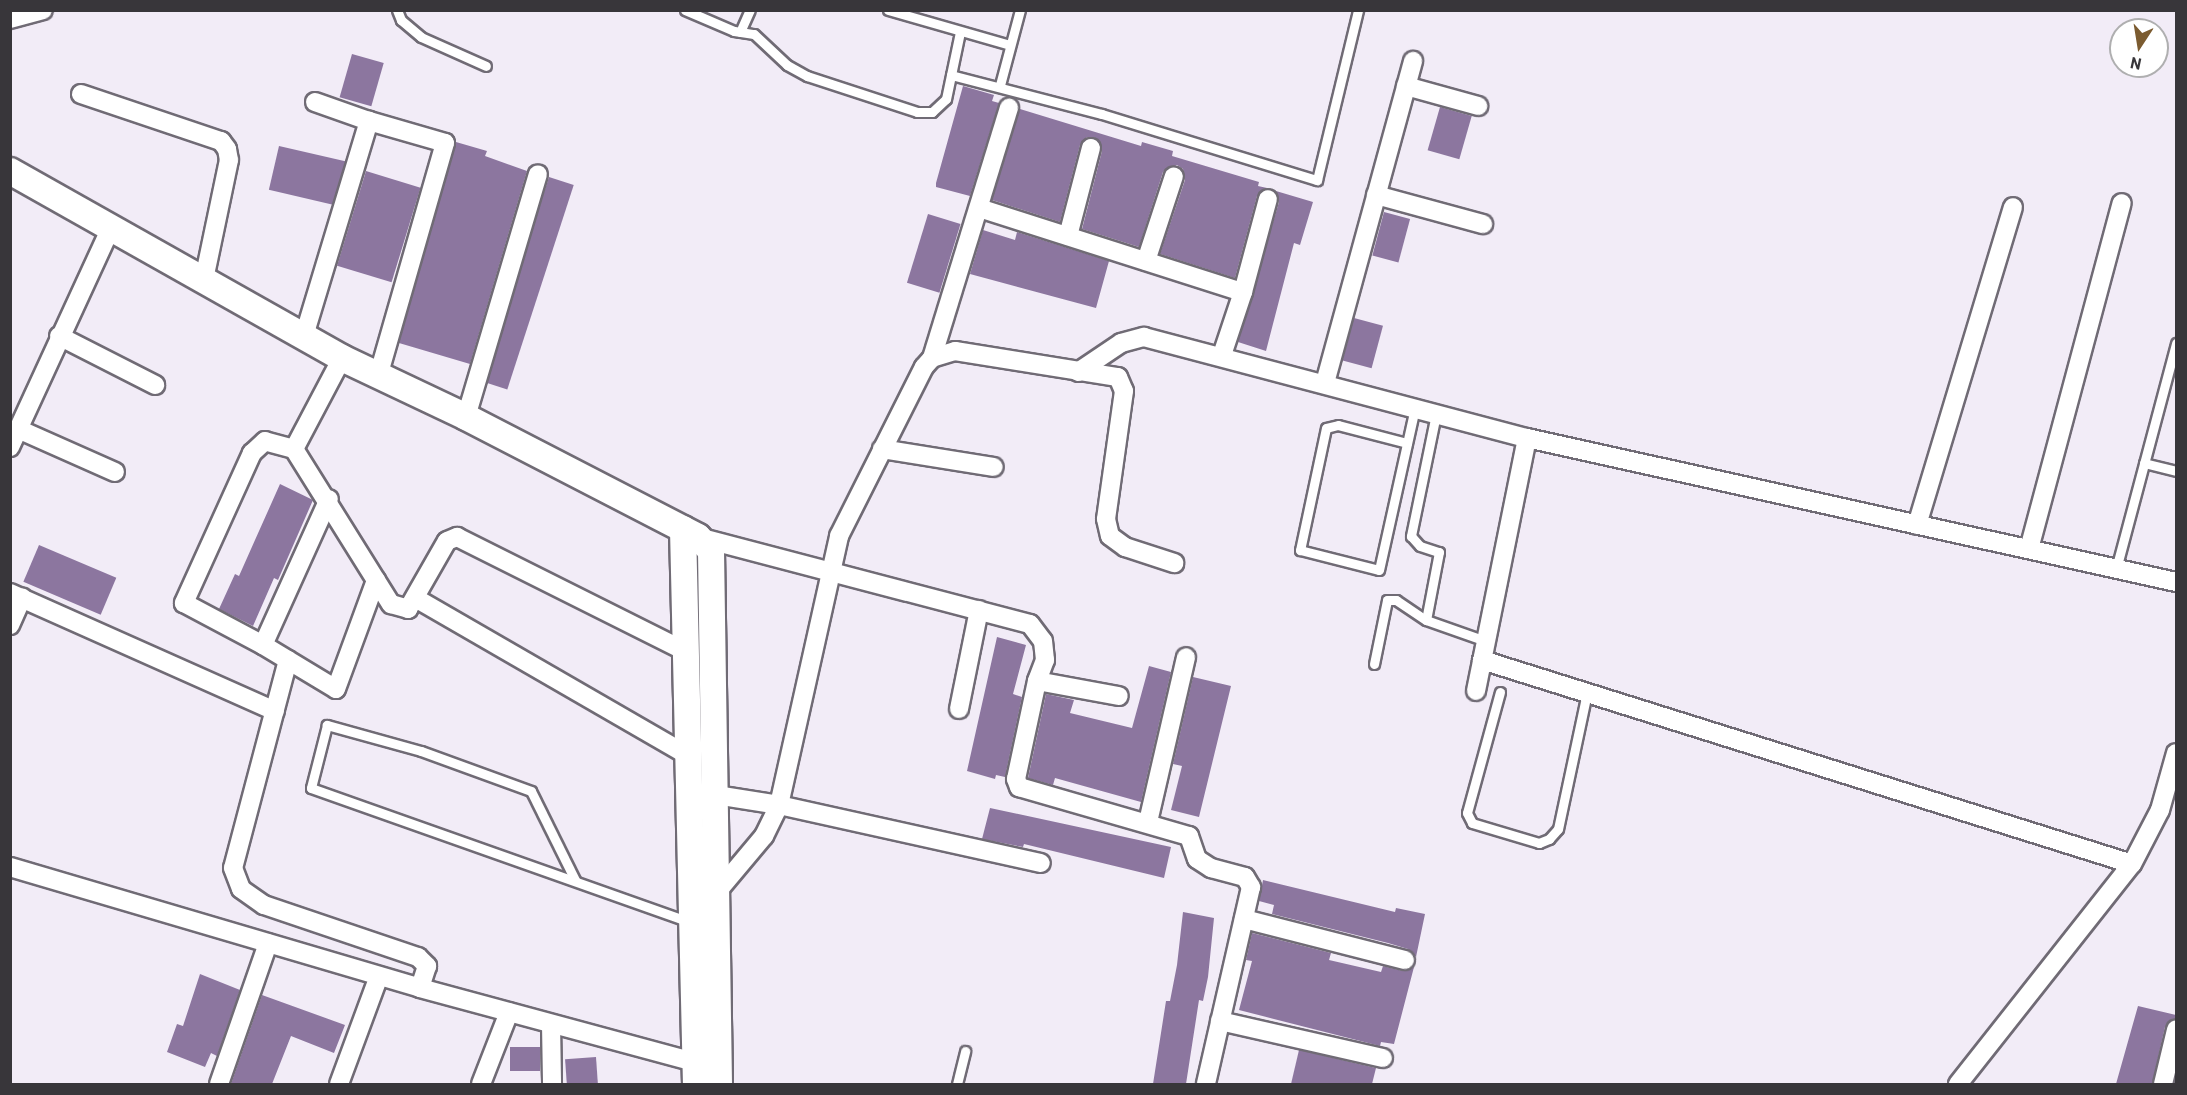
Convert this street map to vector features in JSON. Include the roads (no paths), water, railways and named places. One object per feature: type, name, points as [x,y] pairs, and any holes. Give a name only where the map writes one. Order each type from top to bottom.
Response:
[{"type":"street","points":[[10,19],[43,10]]},
{"type":"street","points":[[1325,383],[1413,61]]},
{"type":"street","points":[[1406,86],[1478,106]]},
{"type":"street","points":[[81,94],[221,141],[227,149],[229,160],[204,280]]},
{"type":"street","points":[[315,102],[369,121],[445,143],[378,376]]},
{"type":"street","points":[[717,892],[765,836],[779,805],[839,536],[882,448],[932,358],[1009,108]]},
{"type":"street","points":[[304,336],[369,121]]},
{"type":"street","points":[[1068,236],[1091,148]]},
{"type":"street","points":[[10,171],[342,358],[466,417],[691,533],[830,573],[1030,624],[1043,641],[1045,660],[1037,681],[1016,779],[1019,788],[1148,822],[1189,836],[1197,859],[1211,868],[1245,877],[1251,886],[1206,1084]]},
{"type":"street","points":[[466,417],[538,174]]},
{"type":"street","points":[[1146,261],[1174,176]]},
{"type":"street","points":[[1376,195],[1483,224]]},
{"type":"street","points":[[1222,355],[1243,292],[1268,199]]},
{"type":"street","points":[[2029,549],[2122,203]]},
{"type":"street","points":[[1917,525],[2013,207]]},
{"type":"street","points":[[979,208],[1243,292]]},
{"type":"street","points":[[10,447],[111,227]]},
{"type":"street","points":[[59,336],[155,386]]},
{"type":"street","points":[[1078,372],[1120,344],[1144,337],[1222,355],[1527,438],[2176,582]]},
{"type":"street","points":[[932,358],[955,351],[1078,372],[1118,376],[1124,391],[1106,519],[1110,536],[1125,547],[1174,564]]},
{"type":"street","points":[[294,449],[342,358]]},
{"type":"street","points":[[18,429],[115,472]]},
{"type":"street","points":[[1476,692],[1527,438]]},
{"type":"street","points":[[376,580],[336,689],[263,645],[184,603],[252,453],[265,441],[294,449],[329,499],[376,580],[398,609],[408,609],[417,599],[447,541],[457,537],[687,652]]},
{"type":"street","points":[[882,448],[994,467]]},
{"type":"street","points":[[263,645],[329,499]]},
{"type":"street","points":[[691,533],[687,652],[690,922],[708,1075]]},
{"type":"street","points":[[691,533],[711,551],[713,574],[717,892],[708,1075]]},
{"type":"street","points":[[10,625],[16,595],[275,711]]},
{"type":"street","points":[[417,599],[689,756]]},
{"type":"street","points":[[959,709],[978,610]]},
{"type":"street","points":[[1148,822],[1186,657]]},
{"type":"street","points":[[288,660],[233,868],[241,889],[264,905],[418,957],[427,966],[420,988]]},
{"type":"street","points":[[1482,660],[2132,864]]},
{"type":"street","points":[[1037,681],[1119,696]]},
{"type":"street","points":[[1958,1084],[2132,864],[2160,810],[2176,753]]},
{"type":"street","points":[[716,795],[779,805],[1041,863]]},
{"type":"street","points":[[10,867],[420,988],[551,1024],[708,1075]]},
{"type":"street","points":[[1244,919],[1405,960]]},
{"type":"street","points":[[219,1084],[268,943]]},
{"type":"street","points":[[339,1084],[380,976]]},
{"type":"street","points":[[481,1084],[509,1012]]},
{"type":"street","points":[[1220,1021],[1383,1058]]},
{"type":"street","points":[[551,1024],[552,1084]]},
{"type":"street","points":[[2163,1084],[2176,1030]]},
{"type":"lane","points":[[397,10],[401,20],[421,37],[486,66]]},
{"type":"lane","points":[[685,10],[740,32],[754,34],[788,65],[807,76],[917,111],[941,108],[960,32]]},
{"type":"lane","points":[[740,32],[750,10]]},
{"type":"lane","points":[[888,10],[1010,45]]},
{"type":"lane","points":[[1000,85],[1020,10]]},
{"type":"lane","points":[[951,75],[1000,85],[1317,180],[1358,10]]},
{"type":"lane","points":[[2116,568],[2176,343]]},
{"type":"lane","points":[[2166,383],[2176,386]]},
{"type":"lane","points":[[1407,443],[1338,425],[1326,428],[1300,550],[1379,570],[1415,408]]},
{"type":"lane","points":[[1425,620],[1439,552],[1420,546],[1411,536],[1436,414]]},
{"type":"lane","points":[[2144,463],[2176,471]]},
{"type":"lane","points":[[1374,664],[1387,600],[1396,600],[1425,620],[1486,641]]},
{"type":"lane","points":[[1500,692],[1467,813],[1472,823],[1539,843],[1549,839],[1558,829],[1587,693]]},
{"type":"lane","points":[[575,880],[531,791],[421,751],[327,725],[311,788],[690,922]]},
{"type":"lane","points":[[957,1084],[965,1051]]}]
